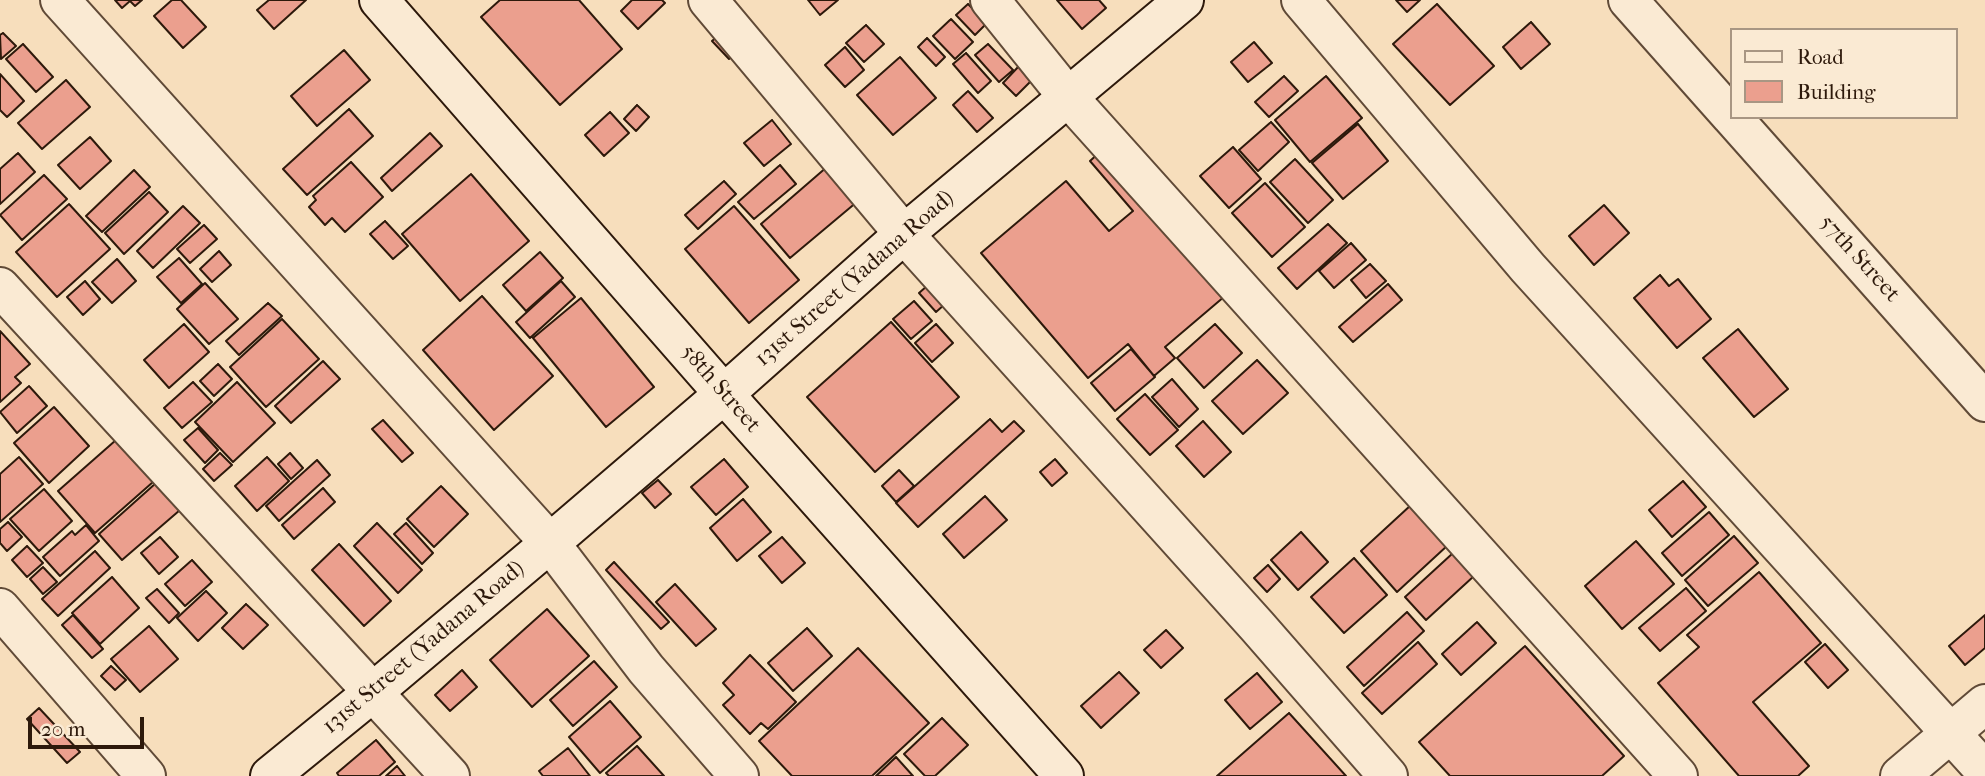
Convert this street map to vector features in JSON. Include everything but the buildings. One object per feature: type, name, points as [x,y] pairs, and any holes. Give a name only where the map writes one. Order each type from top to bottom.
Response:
[{"type":"street","points":[[60,0],[550,543],[646,669],[738,776]]},
{"type":"street","name":"58th Street","points":[[379,0],[1064,776]]},
{"type":"street","points":[[708,0],[904,234],[1388,776]]},
{"type":"street","points":[[990,0],[1068,97],[1678,776]]},
{"type":"street","name":"131st Street (Yadana Road)","points":[[270,776],[550,543],[724,394],[904,234],[1184,0]]},
{"type":"street","points":[[1301,0],[1528,268],[1985,771]]},
{"type":"street","name":"57th Street","points":[[1628,0],[1730,115]]},
{"type":"street","name":"57th Street","points":[[1734,119],[1985,402]]},
{"type":"street","points":[[0,287],[450,776]]},
{"type":"street","points":[[0,608],[146,776]]},
{"type":"street","points":[[1900,776],[1985,704]]}]
